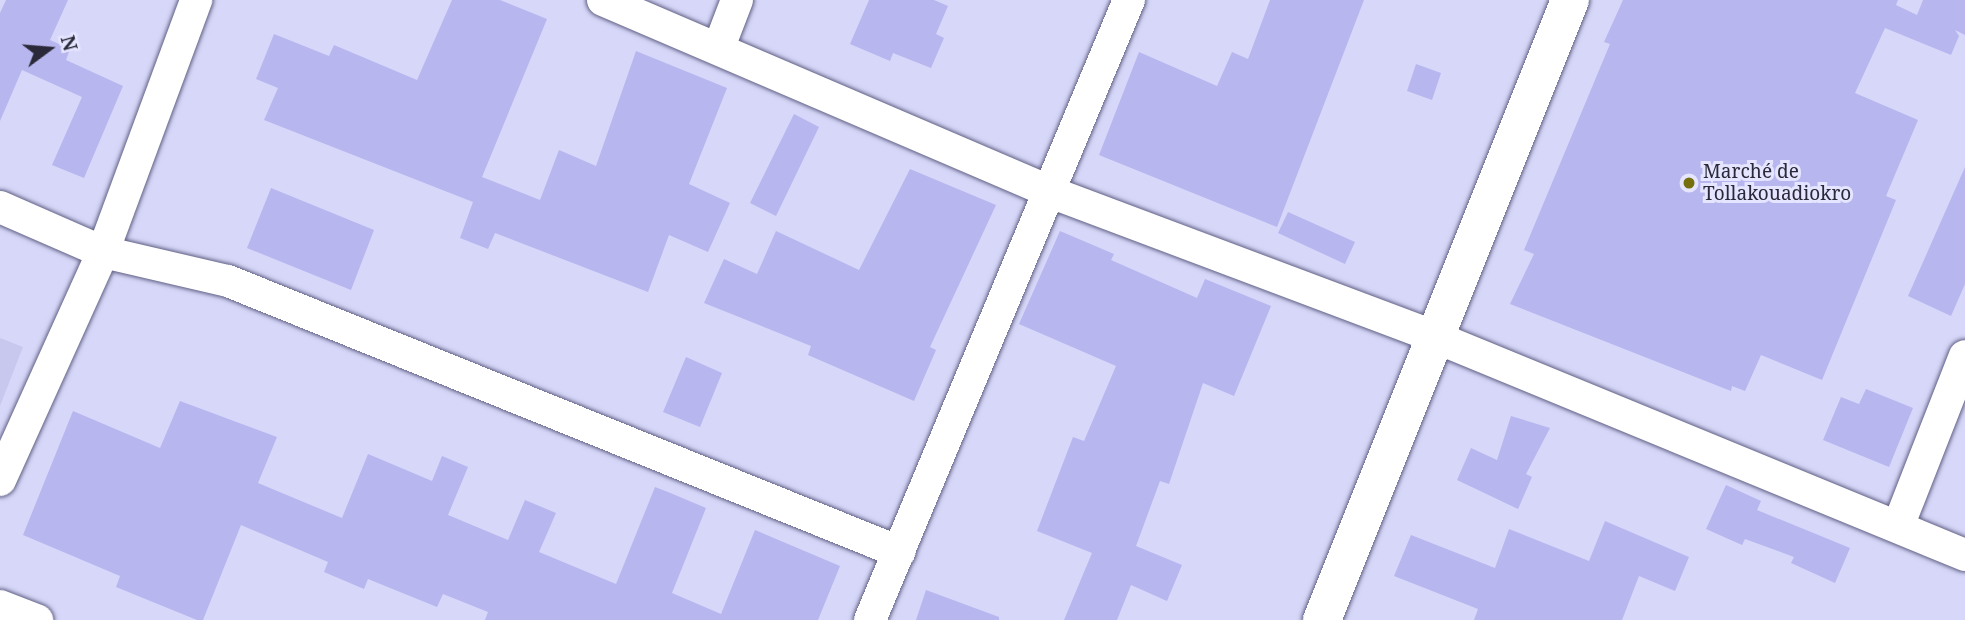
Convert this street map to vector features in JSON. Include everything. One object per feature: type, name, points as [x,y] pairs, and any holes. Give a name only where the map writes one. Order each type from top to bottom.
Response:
[{"type":"street","points":[[0,480],[103,252],[196,0]]},
{"type":"street","points":[[603,0],[719,47],[1050,192],[1435,337],[1899,524],[1965,555]]},
{"type":"street","points":[[719,47],[737,0]]},
{"type":"street","points":[[870,620],[1129,0]]},
{"type":"street","points":[[1322,620],[1570,0]]},
{"type":"street","points":[[0,207],[103,252],[228,281],[899,552]]},
{"type":"street","points":[[1899,524],[1965,356]]},
{"type":"street","points":[[0,606],[37,620]]},
{"type":"shaded area","points":[[0,338],[23,347],[0,406]]},
{"type":"building","points":[[6,0],[68,0],[50,40],[70,49],[66,60],[123,86],[84,178],[52,165],[82,97],[22,70],[0,121],[0,13]]},
{"type":"building","points":[[452,0],[500,0],[547,19],[482,177],[540,200],[559,150],[596,166],[636,51],[727,88],[689,184],[730,203],[708,252],[669,235],[648,292],[495,233],[488,249],[460,238],[473,202],[264,120],[278,88],[256,79],[274,34],[329,56],[334,45],[417,80]]},
{"type":"building","points":[[869,0],[934,0],[948,6],[936,34],[944,38],[931,68],[893,53],[890,61],[850,44]]},
{"type":"building","points":[[1270,0],[1364,0],[1277,227],[1099,155],[1139,52],[1217,86],[1232,52],[1248,59]]},
{"type":"building","name":"Marché de Tollakouadiokro","points":[[1623,0],[1898,0],[1896,5],[1917,15],[1923,0],[1965,0],[1965,35],[1955,30],[1959,36],[1951,55],[1885,28],[1855,93],[1918,120],[1886,196],[1896,200],[1822,380],[1761,355],[1745,391],[1732,386],[1731,391],[1510,304],[1534,254],[1524,250],[1610,44],[1604,42]]},
{"type":"building","points":[[1416,64],[1441,73],[1432,100],[1407,91]]},
{"type":"building","points":[[794,114],[819,127],[776,216],[750,203]]},
{"type":"building","points":[[1965,167],[1965,284],[1951,316],[1908,296]]},
{"type":"building","points":[[910,169],[996,205],[930,347],[936,350],[914,401],[808,355],[811,346],[704,303],[724,259],[757,274],[776,231],[859,270]]},
{"type":"building","points":[[271,188],[374,230],[351,290],[247,248]]},
{"type":"building","points":[[1288,212],[1355,242],[1345,264],[1278,233]]},
{"type":"building","points":[[1060,231],[1114,254],[1111,260],[1197,298],[1205,279],[1271,306],[1234,396],[1203,383],[1169,484],[1160,481],[1136,546],[1182,565],[1167,601],[1131,585],[1117,620],[1064,620],[1092,553],[1037,531],[1073,437],[1084,441],[1116,366],[1019,324]]},
{"type":"building","points":[[686,357],[722,373],[700,427],[663,412]]},
{"type":"building","points":[[1866,389],[1913,408],[1889,467],[1823,440],[1841,397],[1859,404]]},
{"type":"building","points":[[180,401],[277,437],[258,483],[342,518],[368,454],[432,481],[442,456],[468,467],[448,515],[508,540],[525,500],[556,513],[539,552],[616,584],[655,487],[668,492],[706,508],[672,593],[721,614],[755,530],[840,566],[818,620],[485,620],[488,612],[443,594],[437,607],[368,579],[364,589],[324,572],[328,562],[241,525],[203,620],[197,620],[116,587],[120,576],[23,535],[73,411],[160,448]]},
{"type":"building","points":[[1511,416],[1550,428],[1526,474],[1532,477],[1518,509],[1457,480],[1471,448],[1497,460]]},
{"type":"building","points":[[1726,485],[1761,501],[1757,510],[1850,548],[1835,583],[1791,563],[1794,557],[1745,539],[1742,545],[1706,529]]},
{"type":"building","points":[[1605,521],[1689,557],[1675,591],[1639,576],[1622,620],[1474,620],[1478,609],[1394,576],[1411,535],[1495,568],[1509,529],[1589,561]]},
{"type":"building","points":[[926,590],[999,617],[999,620],[916,620]]},
{"type":"place","name":"Marché de Tollakouadiokro","points":[[1689,183]]}]
